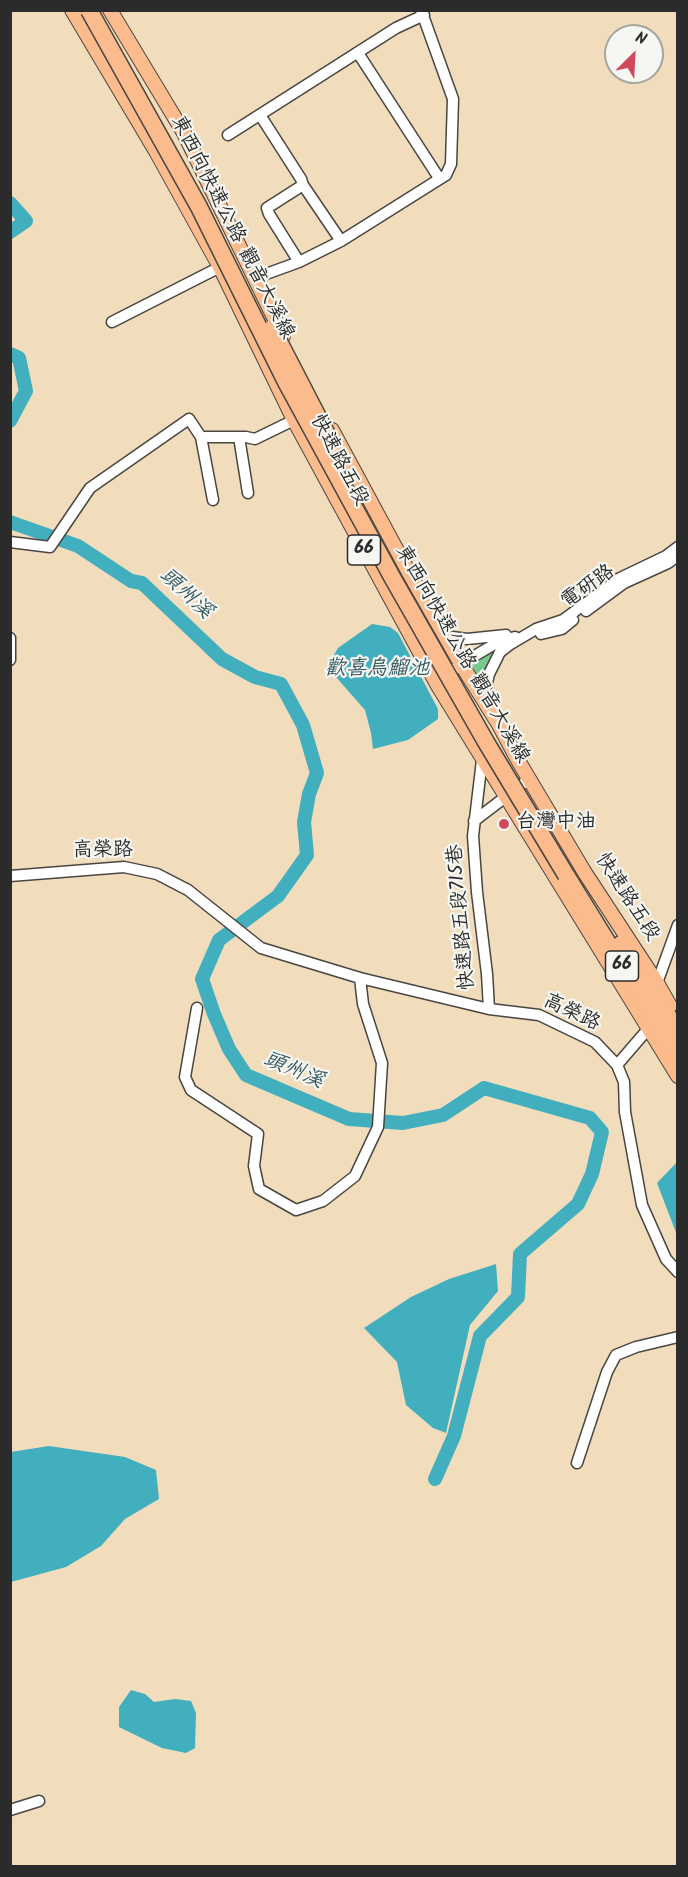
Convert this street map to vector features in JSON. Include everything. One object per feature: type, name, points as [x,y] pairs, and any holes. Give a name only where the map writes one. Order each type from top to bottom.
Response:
[{"type":"highway","name":"東西向快速公路 觀音大溪線","points":[[88,10],[199,207],[286,382],[392,577],[539,831],[678,1057]]},
{"type":"highway","name":"東西向快速公路 觀音大溪線","points":[[100,10],[174,139],[401,573],[575,871],[678,1031]]},
{"type":"main road","name":"快速路五段","points":[[72,10],[157,153],[220,267],[294,420],[437,684],[678,1076]]},
{"type":"main road","name":"快速路五段","points":[[110,10],[184,133],[302,375],[408,571],[585,873],[678,1018]]},
{"type":"street","points":[[228,135],[423,13],[453,99],[451,164],[446,174],[341,241],[300,262],[255,278]]},
{"type":"street","points":[[358,53],[440,178]]},
{"type":"street","points":[[260,115],[341,241]]},
{"type":"street","points":[[300,262],[267,208],[303,185]]},
{"type":"street","points":[[112,322],[220,267]]},
{"type":"street","points":[[10,542],[50,547],[90,488],[189,419],[201,437],[213,500]]},
{"type":"street","points":[[201,437],[255,439],[294,420]]},
{"type":"street","points":[[239,437],[248,493]]},
{"type":"street","name":"電研路","points":[[483,699],[489,674],[500,652],[522,637],[563,620],[620,578],[666,556],[678,547]]},
{"type":"street","name":"電研路","points":[[437,684],[461,664],[498,642],[562,629],[624,583],[678,556]]},
{"type":"street","points":[[445,636],[467,639],[522,637]]},
{"type":"street","points":[[10,638],[10,660]]},
{"type":"street","name":"快速路五段715巷","points":[[482,760],[473,836],[489,1009]]},
{"type":"street","name":"快速路五段715巷","points":[[474,821],[529,779]]},
{"type":"street","name":"高榮路","points":[[10,876],[103,867],[141,869],[156,873],[180,885],[261,948],[360,978],[489,1009],[539,1015],[595,1042],[617,1065],[624,1082],[625,1113],[642,1205],[666,1259],[678,1272]]},
{"type":"street","points":[[657,983],[678,925]]},
{"type":"street","points":[[197,1008],[185,1077],[191,1090],[258,1134],[254,1166],[259,1189],[296,1209],[323,1201],[355,1176],[378,1127],[382,1063],[363,1004],[360,978]]},
{"type":"street","points":[[617,1065],[648,1029]]},
{"type":"street","points":[[577,1463],[607,1372],[616,1355],[636,1347],[678,1337]]},
{"type":"street","points":[[10,1810],[39,1801]]},
{"type":"green space","points":[[501,645],[485,669],[481,682],[471,667]]},
{"type":"water","name":"歡喜烏鰡池","points":[[372,624],[390,627],[398,633],[438,709],[438,719],[408,740],[373,749],[365,710],[336,677],[330,662],[338,648]]},
{"type":"water","points":[[677,1162],[677,1235],[657,1183]]},
{"type":"water","points":[[496,1264],[498,1291],[470,1325],[446,1433],[433,1428],[406,1405],[397,1362],[364,1328],[411,1297],[449,1279]]},
{"type":"water","points":[[49,1446],[125,1457],[156,1470],[159,1499],[125,1519],[101,1546],[66,1567],[11,1582],[11,1452]]},
{"type":"water","points":[[131,1690],[145,1694],[154,1702],[175,1699],[191,1701],[196,1713],[195,1748],[186,1753],[162,1748],[119,1727],[119,1707]]},
{"type":"waterway","name":"頭州溪","points":[[10,203],[26,221],[10,232]]},
{"type":"waterway","name":"頭州溪","points":[[10,354],[19,358],[26,391],[10,421]]},
{"type":"waterway","name":"頭州溪","points":[[10,522],[78,546],[131,581],[142,583],[222,659],[255,677],[281,684],[303,725],[317,773],[309,794],[304,822],[307,855],[278,896],[219,940],[202,979],[229,1049],[246,1075],[349,1119],[403,1123],[443,1115],[484,1088],[590,1118],[602,1132],[592,1174],[578,1204],[520,1254],[518,1297],[480,1336],[454,1436],[435,1479]]},
{"type":"place","name":"台灣中油","points":[[504,824]]}]
